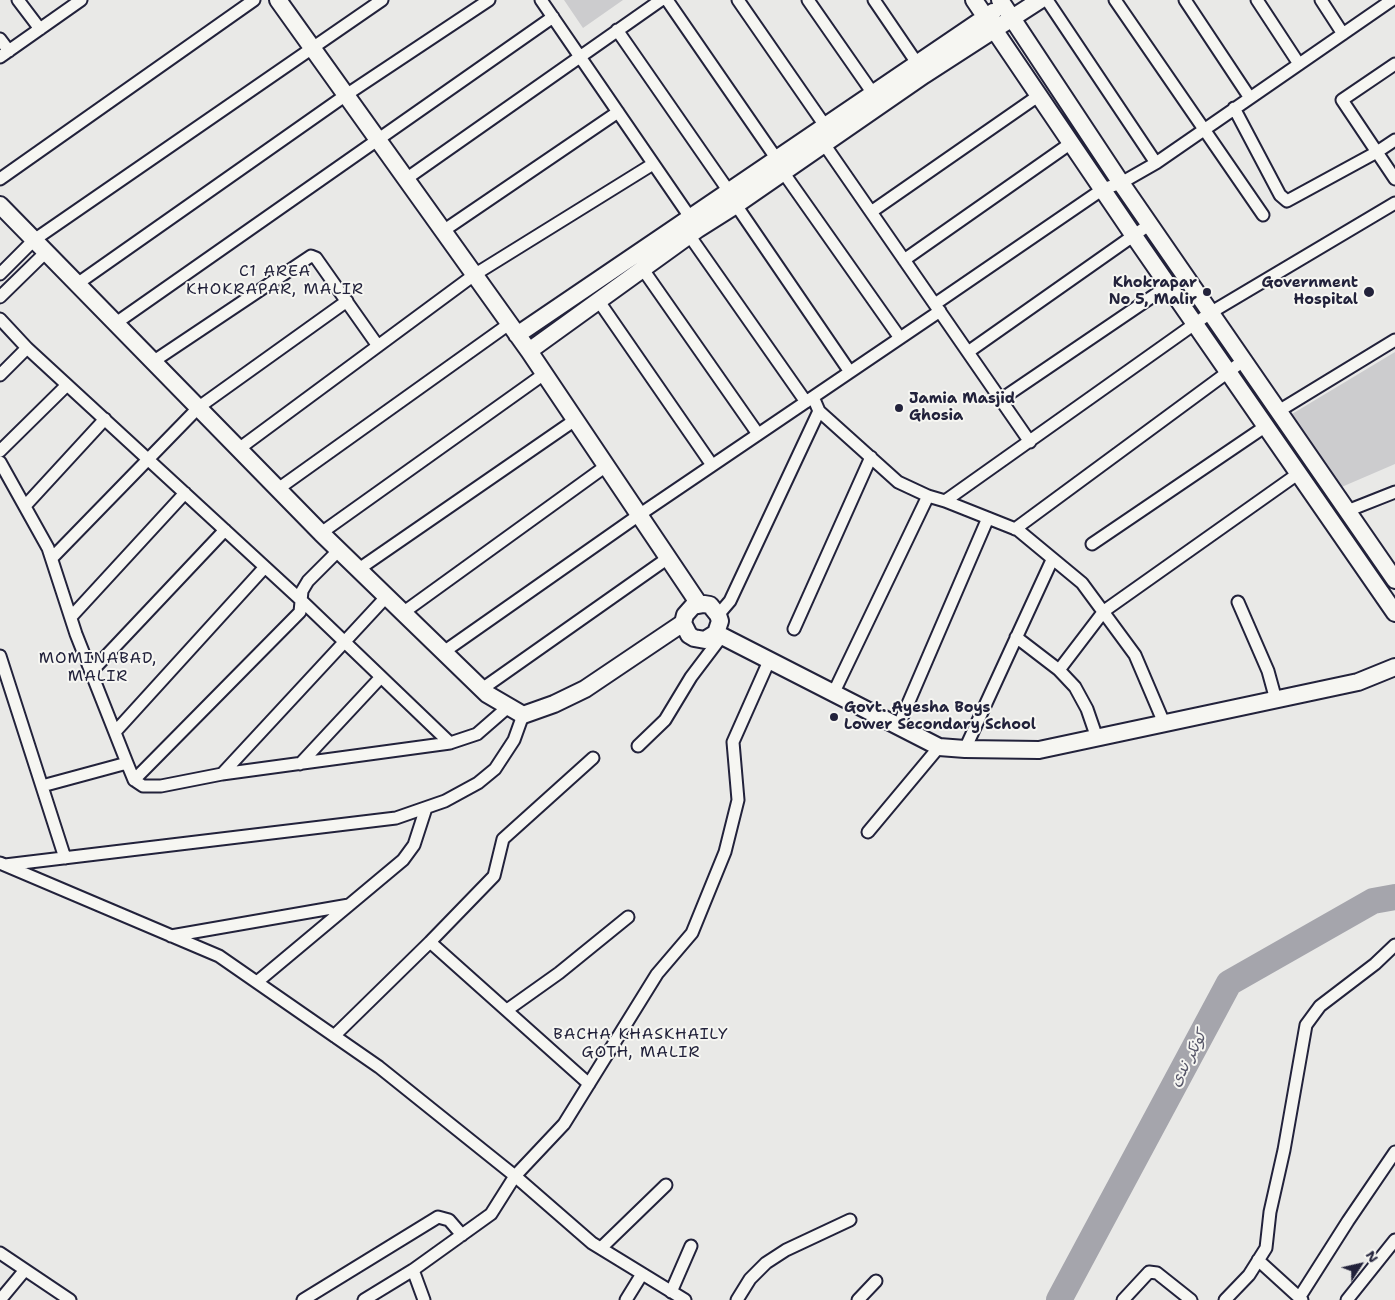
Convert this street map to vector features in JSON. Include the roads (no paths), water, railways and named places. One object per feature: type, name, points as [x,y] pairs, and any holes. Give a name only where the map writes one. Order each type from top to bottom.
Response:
[{"type":"street","points":[[18,0],[40,29]]},
{"type":"street","points":[[0,179],[254,0]]},
{"type":"street","points":[[278,0],[529,351],[699,604]]},
{"type":"street","points":[[0,274],[34,240],[382,0]]},
{"type":"street","points":[[77,284],[346,95],[489,0]]},
{"type":"street","points":[[541,0],[653,164],[692,227],[819,411],[898,482],[928,496],[946,501],[1015,529],[1082,583],[1136,654],[1164,722]]},
{"type":"street","points":[[406,179],[660,0]]},
{"type":"street","points":[[667,0],[900,338]]},
{"type":"street","points":[[738,0],[827,135],[871,212],[1030,442]]},
{"type":"street","points":[[808,0],[872,92]]},
{"type":"street","points":[[874,0],[920,69]]},
{"type":"street","points":[[974,0],[1168,286],[1395,612]]},
{"type":"street","points":[[529,351],[642,268],[692,227],[728,190],[780,165],[827,135],[920,69],[990,23],[1007,5],[1040,0]]},
{"type":"street","points":[[1047,0],[1156,163]]},
{"type":"street","points":[[1115,0],[1263,215]]},
{"type":"street","points":[[1186,0],[1250,98]]},
{"type":"street","points":[[1257,0],[1299,64]]},
{"type":"street","points":[[1321,0],[1343,34]]},
{"type":"street","points":[[445,652],[639,515],[900,338],[938,307],[1103,189],[1121,183],[1156,163],[1390,0]]},
{"type":"street","points":[[0,39],[5,54],[78,1]]},
{"type":"street","points":[[1007,5],[1121,183],[1277,412],[1395,580]]},
{"type":"street","points":[[116,323],[553,17]]},
{"type":"street","points":[[617,30],[728,190]]},
{"type":"street","points":[[1395,64],[1342,100],[1395,179]]},
{"type":"street","points":[[827,135],[872,92],[920,69]]},
{"type":"street","points":[[871,212],[1038,96]]},
{"type":"street","points":[[1234,108],[1280,195],[1287,201],[1377,152],[1395,140]]},
{"type":"street","points":[[443,231],[618,112]]},
{"type":"street","points":[[904,260],[1071,144]]},
{"type":"street","points":[[240,448],[474,275],[653,164]]},
{"type":"street","points":[[278,489],[513,329],[692,227],[736,205],[780,165]]},
{"type":"street","points":[[946,501],[1210,313],[1395,203]]},
{"type":"street","points":[[0,205],[338,550],[482,689],[522,715]]},
{"type":"street","points":[[736,205],[850,372]]},
{"type":"street","points":[[968,352],[1150,224]]},
{"type":"street","points":[[0,297],[46,252]]},
{"type":"street","points":[[154,361],[311,256],[316,258],[378,346]]},
{"type":"street","points":[[642,268],[758,434]]},
{"type":"street","points":[[1000,400],[1168,286]]},
{"type":"street","points":[[598,300],[712,465]]},
{"type":"street","points":[[52,558],[199,407],[347,301]]},
{"type":"street","points":[[0,319],[27,348],[303,602],[450,744]]},
{"type":"street","points":[[1277,412],[1395,340]]},
{"type":"street","points":[[0,375],[27,348]]},
{"type":"street","points":[[1015,529],[1243,361]]},
{"type":"street","points":[[321,533],[544,374]]},
{"type":"street","points":[[0,451],[67,385]]},
{"type":"street","points":[[718,615],[730,601],[819,411]]},
{"type":"street","points":[[25,506],[105,419]]},
{"type":"street","points":[[359,569],[575,420]]},
{"type":"street","points":[[1092,544],[1266,426]]},
{"type":"street","points":[[794,629],[871,458]]},
{"type":"street","points":[[0,462],[52,558],[91,672],[127,764],[134,780],[143,786],[161,786],[222,774],[450,744],[477,734],[508,707]]},
{"type":"street","points":[[404,612],[606,466]]},
{"type":"street","points":[[1059,670],[1104,611],[1298,473]]},
{"type":"street","points":[[1347,511],[1395,492]]},
{"type":"street","points":[[71,617],[185,493]]},
{"type":"street","points":[[833,694],[928,496]]},
{"type":"street","points":[[898,727],[988,518]]},
{"type":"street","points":[[91,672],[225,530]]},
{"type":"street","points":[[134,780],[300,612],[303,602],[302,591],[308,581],[338,550]]},
{"type":"street","points":[[482,689],[668,558]]},
{"type":"street","points":[[965,749],[1052,560]]},
{"type":"street","points":[[115,732],[265,567]]},
{"type":"street","points":[[222,774],[387,596]]},
{"type":"street","points":[[1238,602],[1268,671],[1276,700]]},
{"type":"street","points":[[522,715],[586,689],[684,623],[688,610],[699,604],[710,606],[718,615],[719,635],[665,720],[638,746]]},
{"type":"street","points":[[684,623],[689,635],[694,638],[705,640],[719,635],[939,747],[965,749],[1039,750],[1358,682],[1395,667]]},
{"type":"street","points":[[1016,637],[1059,670],[1075,687],[1087,709],[1097,738]]},
{"type":"street","points":[[0,656],[64,858]]},
{"type":"street","points":[[364,1300],[413,1270],[491,1214],[516,1176],[564,1124],[657,974],[692,933],[725,852],[738,800],[732,742],[770,661]]},
{"type":"street","points":[[300,764],[381,677]]},
{"type":"street","points":[[1,865],[396,818],[445,800],[478,783],[495,769],[514,740],[522,715]]},
{"type":"street","points":[[868,832],[939,747]]},
{"type":"street","points":[[334,1036],[494,876],[499,862],[500,847],[503,839],[593,758]]},
{"type":"street","points":[[42,786],[127,764]]},
{"type":"street","points":[[257,982],[350,905],[411,851],[426,808]]},
{"type":"street","points":[[1,865],[219,956],[379,1067],[516,1176],[601,1248],[685,1300]]},
{"type":"street","points":[[171,936],[350,905]]},
{"type":"street","points":[[507,1010],[559,973],[628,917]]},
{"type":"street","points":[[430,942],[589,1084]]},
{"type":"street","points":[[1224,1300],[1250,1275],[1266,1248],[1270,1232],[1270,1212],[1284,1150],[1306,1026],[1320,1006],[1375,964],[1395,945]]},
{"type":"street","points":[[1258,1260],[1301,1299],[1348,1221],[1395,1152]]},
{"type":"street","points":[[601,1248],[666,1185]]},
{"type":"street","points":[[303,1300],[438,1218],[449,1220],[462,1235]]},
{"type":"street","points":[[736,1300],[750,1279],[766,1264],[786,1250],[850,1220]]},
{"type":"street","points":[[1346,1300],[1395,1240]]},
{"type":"street","points":[[671,1292],[691,1246]]},
{"type":"street","points":[[0,1253],[70,1300]]},
{"type":"street","points":[[0,1300],[25,1270]]},
{"type":"street","points":[[413,1270],[424,1300]]},
{"type":"street","points":[[1122,1300],[1149,1272],[1157,1273],[1191,1300]]},
{"type":"street","points":[[626,1300],[642,1274]]},
{"type":"street","points":[[858,1300],[876,1282]]},
{"type":"waterway","name":"کونکر ندی","points":[[1059,1300],[1229,983],[1373,901],[1395,897]]},
{"type":"place","name":"Khokrapar No 5, Malir","points":[[1207,292]]},
{"type":"place","name":"Government Hospital","points":[[1369,292]]},
{"type":"place","name":"Jamia Masjid Ghosia","points":[[899,408]]},
{"type":"place","name":"Govt. Ayesha Boys Lower Secondary School","points":[[834,717]]},
{"type":"district","name":"C1 AREA KHOKRAPAR, MALIR","points":[[275,281]]},
{"type":"district","name":"MOMINABAD, MALIR","points":[[98,668]]},
{"type":"district","name":"BACHA KHASKHAILY GOTH, MALIR","points":[[641,1044]]}]
